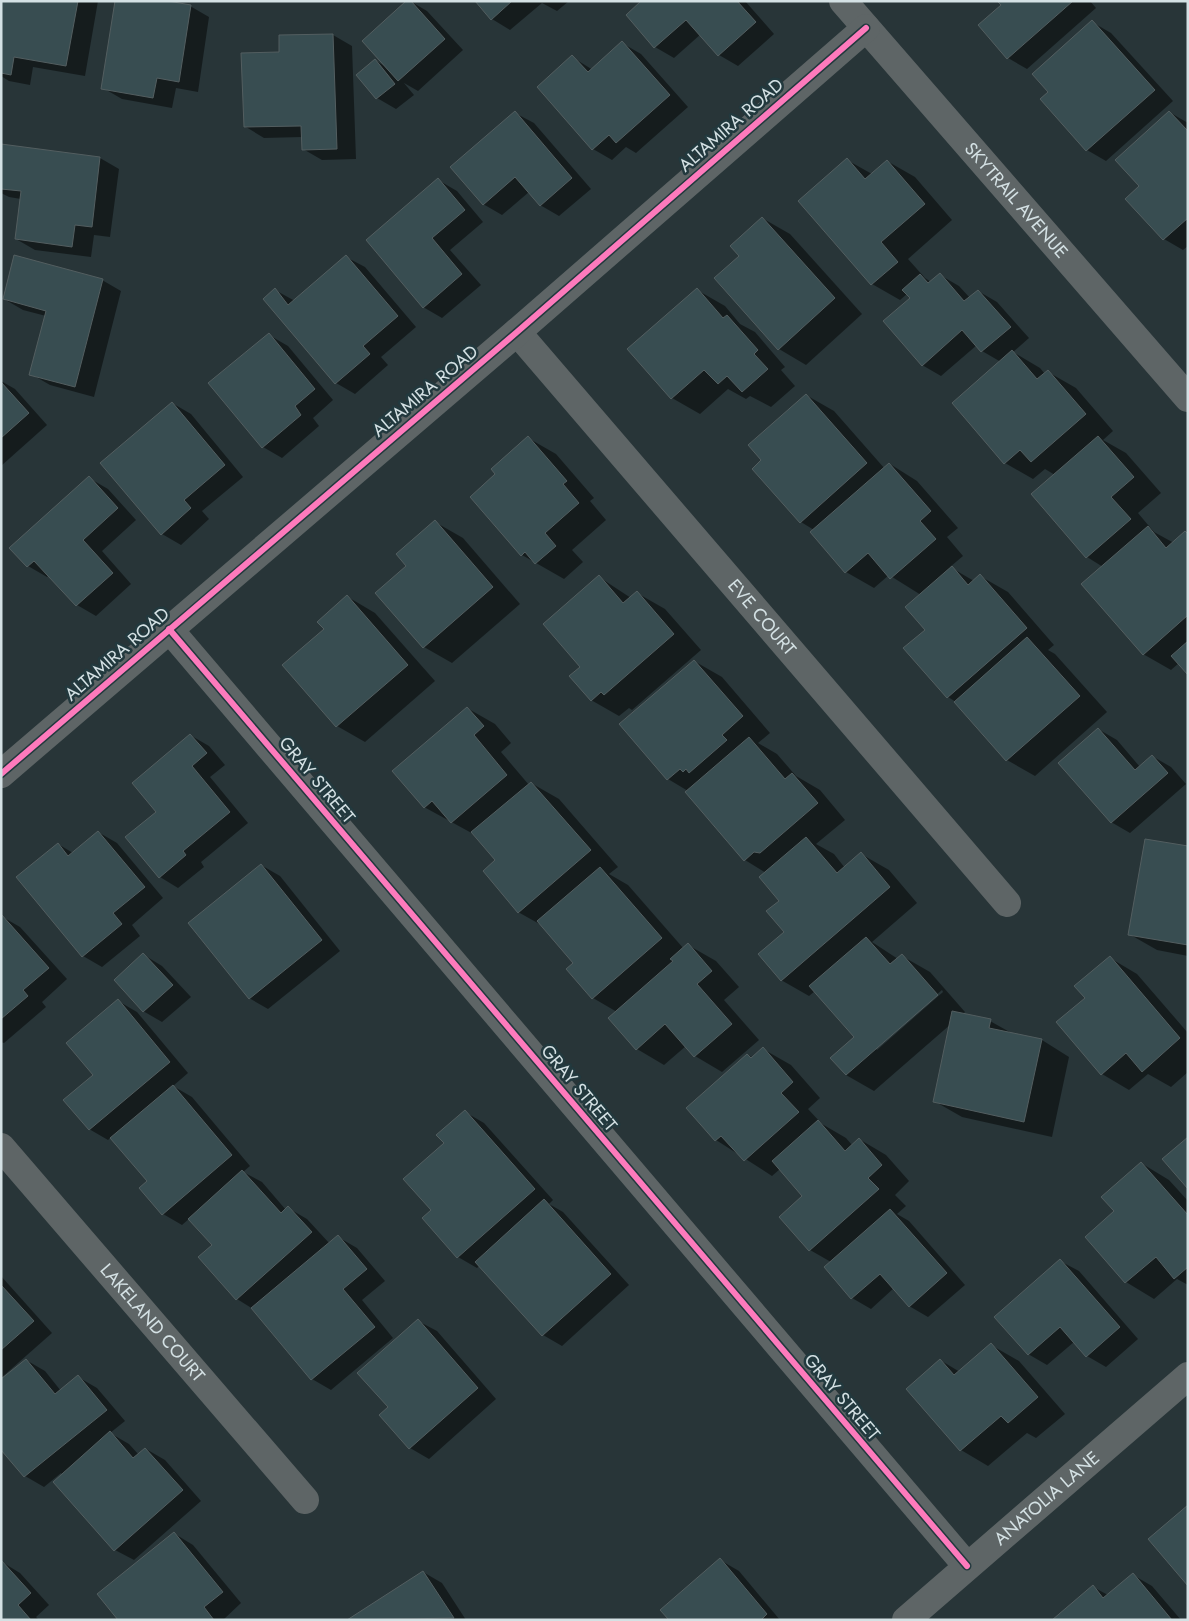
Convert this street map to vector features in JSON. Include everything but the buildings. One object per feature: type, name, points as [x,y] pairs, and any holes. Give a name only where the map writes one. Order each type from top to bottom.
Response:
[{"type":"street","name":"SKYTRAIL AVENUE","points":[[843,1],[1188,398]]},
{"type":"street","name":"ALTAMIRA ROAD","points":[[1,774],[517,332],[866,28]]},
{"type":"street","name":"EVE COURT","points":[[517,332],[1007,904]]},
{"type":"street","name":"GRAY STREET","points":[[169,629],[967,1566]]},
{"type":"street","name":"LAKELAND COURT","points":[[1,1147],[305,1500]]},
{"type":"street","name":"ANATOLIA LANE","points":[[906,1620],[1188,1376]]},
{"type":"cycle path","points":[[1,774],[517,332],[866,28]]},
{"type":"cycle path","points":[[169,629],[967,1566]]}]
